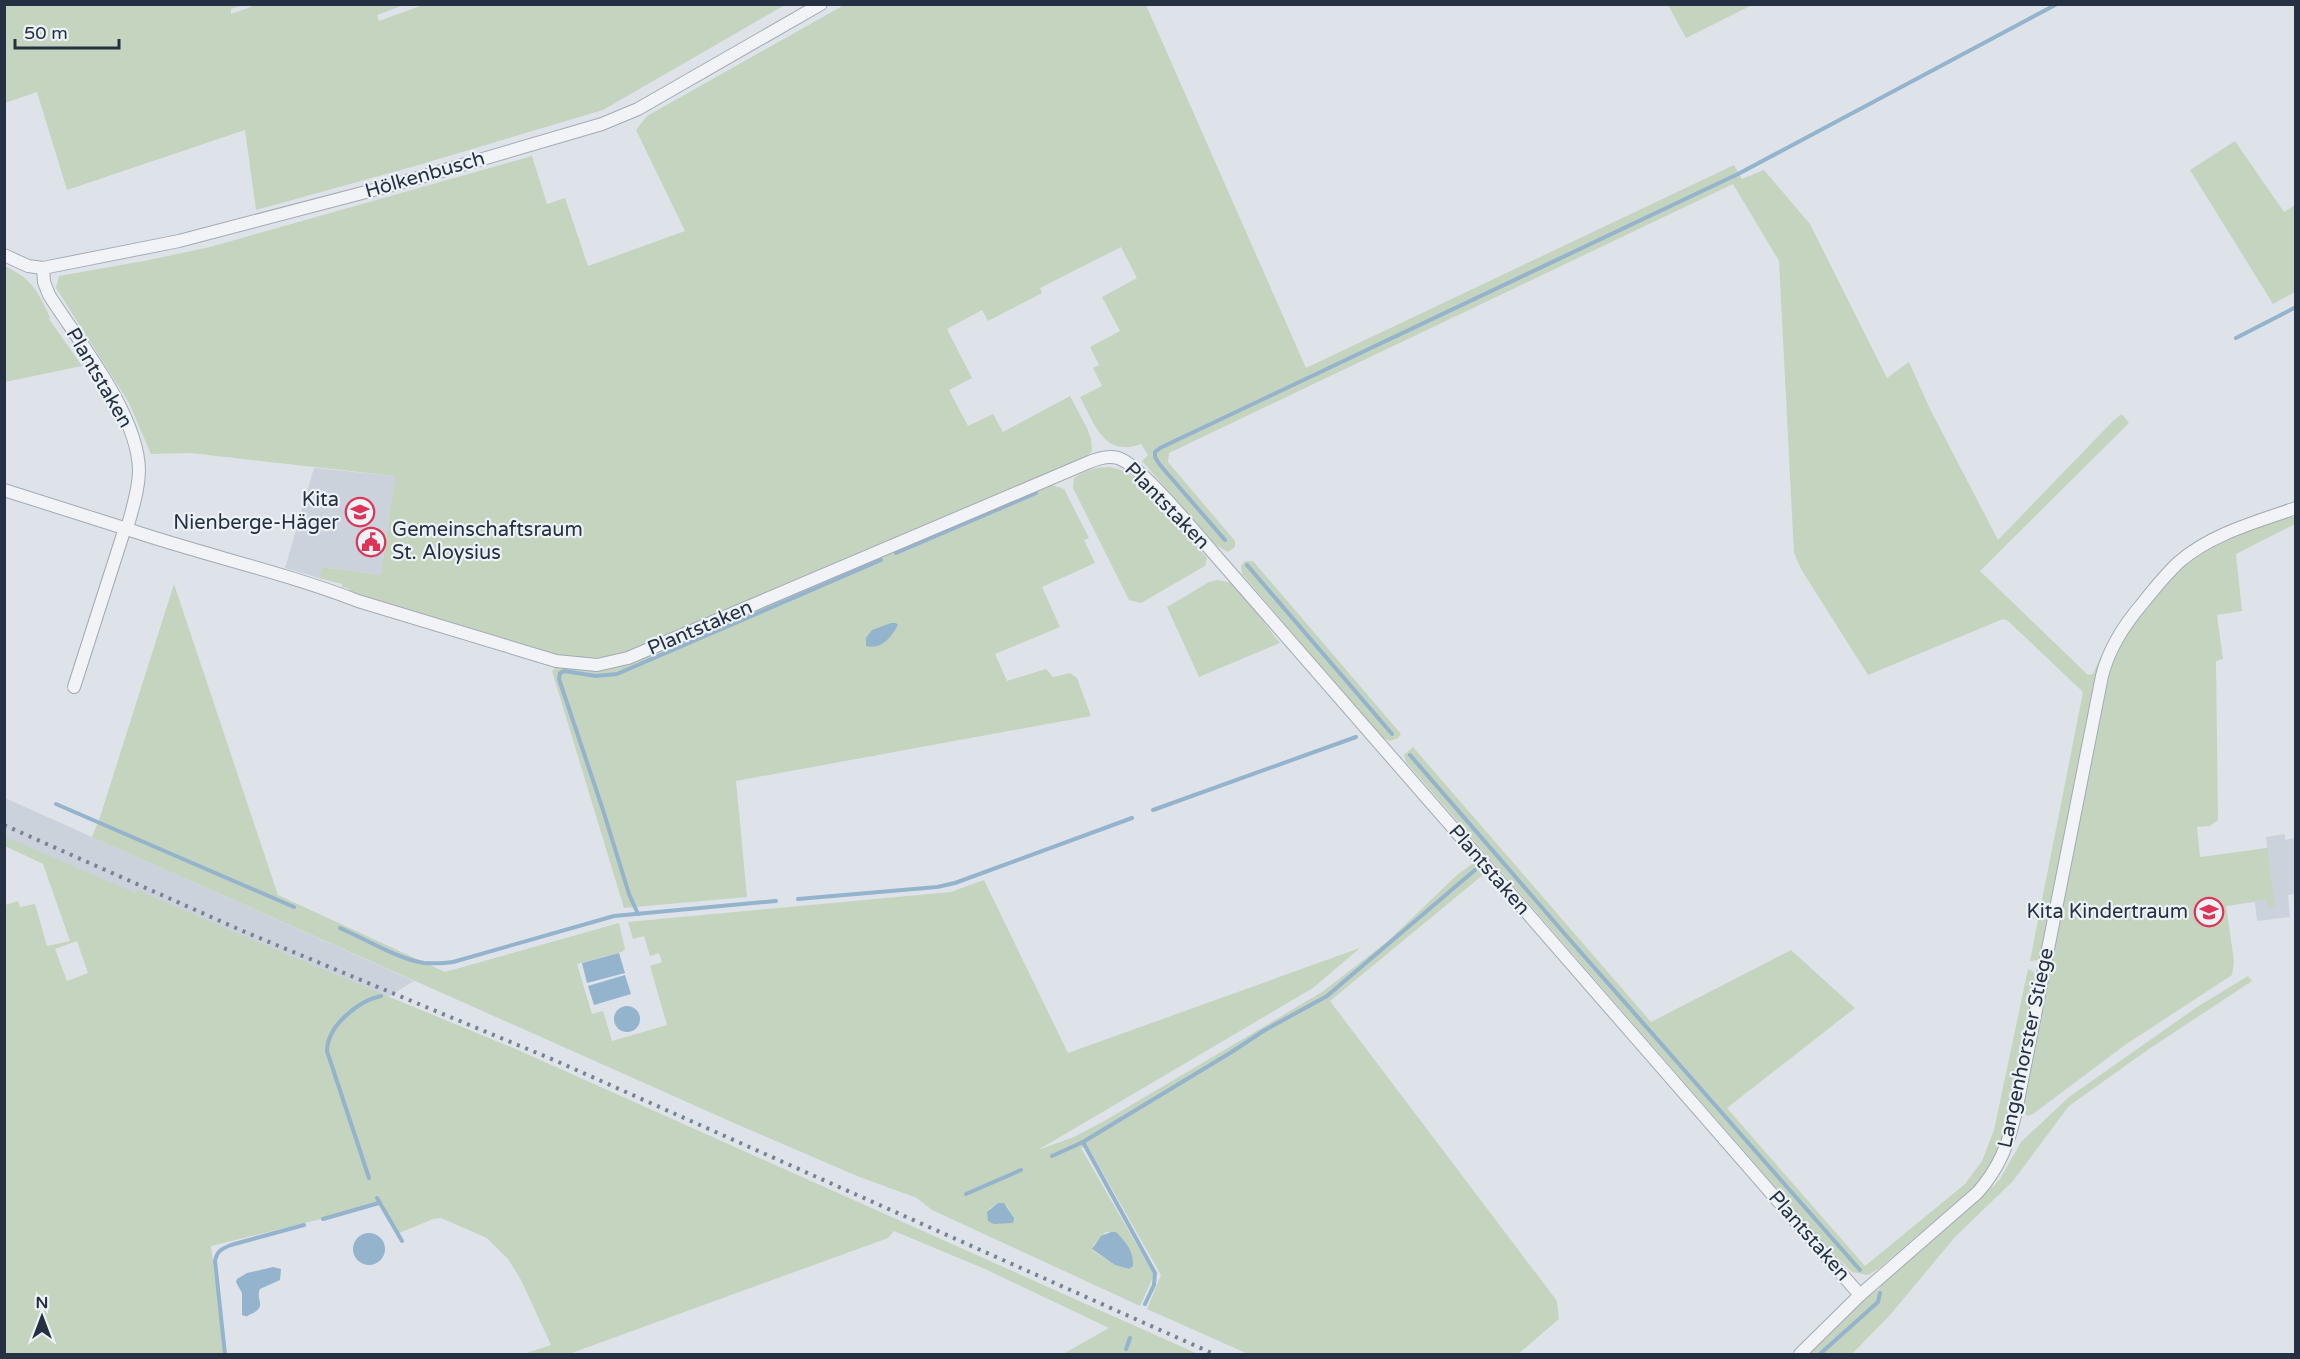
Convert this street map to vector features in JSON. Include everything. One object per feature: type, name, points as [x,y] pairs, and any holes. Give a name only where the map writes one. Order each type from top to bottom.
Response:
[{"type":"street","name":"Hölkenbusch","points":[[4,255],[28,266],[43,268],[179,241],[404,182],[609,122],[639,109],[821,4]]},
{"type":"street","name":"Plantstaken","points":[[43,268],[44,282],[49,295],[110,390],[132,432],[138,456],[139,480],[126,528],[74,687]]},
{"type":"street","name":"Plantstaken","points":[[4,490],[536,655],[573,663],[597,664],[618,661],[645,652],[1087,463],[1106,457],[1120,458],[1139,471],[1222,564],[1860,1295]]},
{"type":"street","name":"Langenhorster Stiege","points":[[1800,1354],[1860,1295],[1977,1193],[1998,1165],[2008,1143],[2102,676],[2111,649],[2134,612],[2186,557],[2224,534],[2295,508]]},
{"type":"shaded area","points":[[314,468],[395,476],[381,575],[321,567],[319,578],[285,568]]},
{"type":"shaded area","points":[[5,798],[414,981],[378,1003],[5,846]]},
{"type":"shaded area","points":[[2285,834],[2285,840],[2295,838],[2295,894],[2288,895],[2290,917],[2257,921],[2255,902],[2226,906],[2234,962],[2212,857],[2267,848],[2266,837]]},
{"type":"green space","points":[[5,5],[244,5],[231,9],[231,14],[256,5],[404,5],[377,15],[379,21],[423,5],[785,5],[603,110],[256,210],[245,130],[67,190],[37,92],[5,103]]},
{"type":"green space","points":[[844,5],[1146,5],[1306,368],[1734,165],[1742,179],[1764,170],[1810,224],[1887,378],[1909,362],[1930,409],[1998,540],[2113,421],[2122,414],[2129,423],[1980,571],[2088,675],[2093,674],[2107,645],[2123,620],[2154,579],[2175,557],[2217,530],[2248,517],[2295,501],[2295,503],[2196,545],[2116,631],[2042,954],[2038,960],[2030,961],[2083,692],[2007,620],[2003,619],[1868,675],[1801,569],[1794,553],[1779,261],[1733,184],[1169,453],[1168,462],[1235,541],[1235,547],[1228,552],[1217,546],[1142,461],[1148,455],[1141,444],[1128,447],[1109,442],[1096,427],[1080,397],[1102,386],[1093,368],[1099,365],[1090,347],[1120,331],[1102,297],[1137,278],[1121,247],[1040,288],[1042,293],[988,321],[982,310],[947,329],[972,378],[949,390],[968,426],[993,414],[1003,432],[1070,396],[1091,439],[1092,451],[1086,457],[631,652],[607,658],[588,659],[557,655],[352,594],[348,588],[342,587],[342,584],[319,578],[321,567],[381,575],[395,476],[190,453],[151,454],[129,403],[56,288],[59,276],[210,247],[532,156],[547,204],[565,198],[588,266],[685,231],[636,130],[647,116]]},
{"type":"green space","points":[[1668,5],[1752,5],[1686,38]]},
{"type":"green space","points":[[2235,141],[2284,212],[2295,205],[2295,292],[2273,304],[2190,170]]},
{"type":"green space","points":[[5,266],[22,276],[33,287],[49,319],[82,366],[5,382]]},
{"type":"green space","points":[[1110,467],[1139,480],[1207,558],[1205,566],[1141,603],[1129,600],[1073,488],[1074,478],[1078,475]]},
{"type":"green space","points":[[1049,484],[1064,489],[1089,538],[1084,540],[1095,563],[1042,587],[1060,627],[995,654],[1007,681],[1046,669],[1053,677],[1070,673],[1077,678],[1091,716],[736,781],[747,897],[624,908],[552,671],[558,665],[600,667]]},
{"type":"green space","points":[[2285,516],[2295,517],[2295,524],[2236,554],[2242,611],[2217,615],[2223,659],[2216,661],[2218,820],[2210,826],[2197,827],[2200,857],[2267,848],[2275,906],[2268,907],[2266,899],[2226,906],[2234,962],[2232,975],[2125,1045],[2033,1114],[2027,1116],[2022,1109],[2106,679],[2113,654],[2148,603],[2185,564],[2218,542]]},
{"type":"green space","points":[[1245,561],[1253,561],[1401,734],[1398,738],[1390,741],[1381,737],[1242,574],[1241,566]]},
{"type":"green space","points":[[1217,580],[1233,583],[1280,643],[1199,677],[1167,607],[1209,582]]},
{"type":"green space","points":[[174,584],[278,895],[445,972],[619,923],[625,949],[622,952],[577,964],[592,1014],[603,1011],[612,1041],[667,1025],[650,966],[662,962],[659,953],[650,956],[644,936],[633,939],[628,922],[951,892],[984,880],[1068,1053],[1360,948],[1313,988],[1038,1150],[1074,1137],[1106,1120],[1322,992],[1388,941],[1457,875],[1472,864],[1478,865],[1484,874],[1330,1001],[1557,1301],[1559,1319],[1518,1354],[1248,1354],[1147,1309],[1161,1275],[1087,1145],[1081,1148],[1154,1275],[1140,1306],[932,1210],[917,1198],[857,1176],[734,1123],[92,837]],"holes":[[[998,1203],[1007,1206],[1013,1216],[989,1209]],[[1106,1232],[1116,1232],[1129,1269],[1115,1265],[1092,1250],[1094,1244]]]},
{"type":"green space","points":[[1413,747],[1651,1022],[1791,950],[1855,1008],[1727,1108],[1865,1266],[1965,1184],[1982,1161],[1994,1130],[2028,969],[2033,971],[2036,978],[2007,1129],[1998,1154],[1982,1181],[1878,1269],[1868,1275],[1852,1272],[1831,1251],[1406,762],[1404,755]]},
{"type":"green space","points":[[4,836],[135,893],[137,890],[518,1050],[1198,1354],[1063,1354],[1109,1328],[985,1269],[894,1231],[888,1238],[569,1354],[523,1354],[551,1345],[521,1280],[508,1259],[487,1238],[441,1218],[397,1234],[382,1204],[211,1246],[224,1354],[5,1354],[5,905],[18,901],[20,907],[35,904],[47,946],[70,941],[43,864],[5,846]],"holes":[[[77,941],[88,973],[67,981],[55,949]]]},
{"type":"green space","points":[[2248,976],[2252,981],[2146,1051],[2069,1106],[2013,1181],[1955,1237],[1890,1315],[1852,1354],[1808,1354],[1880,1288],[1881,1284],[1990,1189],[2000,1179],[2021,1142],[2069,1097],[2197,1007]]},
{"type":"water","points":[[891,623],[898,625],[885,642],[877,646],[866,646],[866,638],[872,630]]},
{"type":"water","points":[[619,953],[625,973],[587,983],[582,963]]},
{"type":"water","points":[[625,975],[631,994],[594,1005],[588,986]]},
{"type":"water","points":[[627,1006],[636,1010],[640,1019],[636,1028],[627,1032],[618,1028],[614,1019],[618,1010]]},
{"type":"water","points":[[998,1203],[1004,1203],[1014,1218],[1013,1223],[994,1224],[988,1221],[987,1212]]},
{"type":"water","points":[[1116,1232],[1131,1252],[1133,1266],[1129,1269],[1115,1265],[1092,1249],[1101,1236]]},
{"type":"water","points":[[369,1233],[380,1238],[385,1249],[380,1260],[369,1265],[358,1260],[353,1249],[358,1238]]},
{"type":"water","points":[[273,1267],[281,1269],[280,1280],[260,1289],[259,1308],[247,1316],[242,1315],[242,1293],[236,1282],[237,1279],[247,1273]]},
{"type":"waterway","points":[[1225,540],[1160,465],[1155,457],[1155,452],[1160,448],[1738,174],[2057,4]]},
{"type":"waterway","points":[[2236,338],[2296,307]]},
{"type":"waterway","points":[[896,553],[1036,493]]},
{"type":"waterway","points":[[638,914],[629,894],[559,679],[560,673],[564,671],[596,676],[617,674],[881,560]]},
{"type":"waterway","points":[[1247,565],[1392,734]]},
{"type":"waterway","points":[[1153,810],[1356,737]]},
{"type":"waterway","points":[[1410,755],[1860,1270]]},
{"type":"waterway","points":[[56,804],[294,907]]},
{"type":"waterway","points":[[798,899],[937,887],[955,883],[1132,818]]},
{"type":"waterway","points":[[1052,1156],[1083,1142],[1265,1030],[1327,996],[1475,870]]},
{"type":"waterway","points":[[340,928],[404,958],[424,963],[439,963],[453,962],[614,916],[776,901]]},
{"type":"waterway","points":[[369,1178],[327,1051],[332,1033],[345,1016],[363,1003],[381,996]]},
{"type":"waterway","points":[[1083,1142],[1155,1273],[1154,1285],[1145,1304]]},
{"type":"waterway","points":[[966,1194],[1021,1170]]},
{"type":"waterway","points":[[377,1198],[402,1241]]},
{"type":"waterway","points":[[323,1219],[379,1203]]},
{"type":"waterway","points":[[225,1354],[215,1261],[218,1253],[231,1245],[304,1225]]},
{"type":"waterway","points":[[1820,1354],[1878,1302],[1880,1293]]},
{"type":"waterway","points":[[1126,1349],[1130,1338]]},
{"type":"railway","points":[[4,825],[245,932],[554,1060],[1214,1354]]},
{"type":"place","name":"Kita Nienberge-Häger","points":[[360,512]]},
{"type":"place","name":"Gemeinschaftsraum St. Aloysius","points":[[371,542]]},
{"type":"place","name":"Kita Kindertraum","points":[[2209,912]]}]
